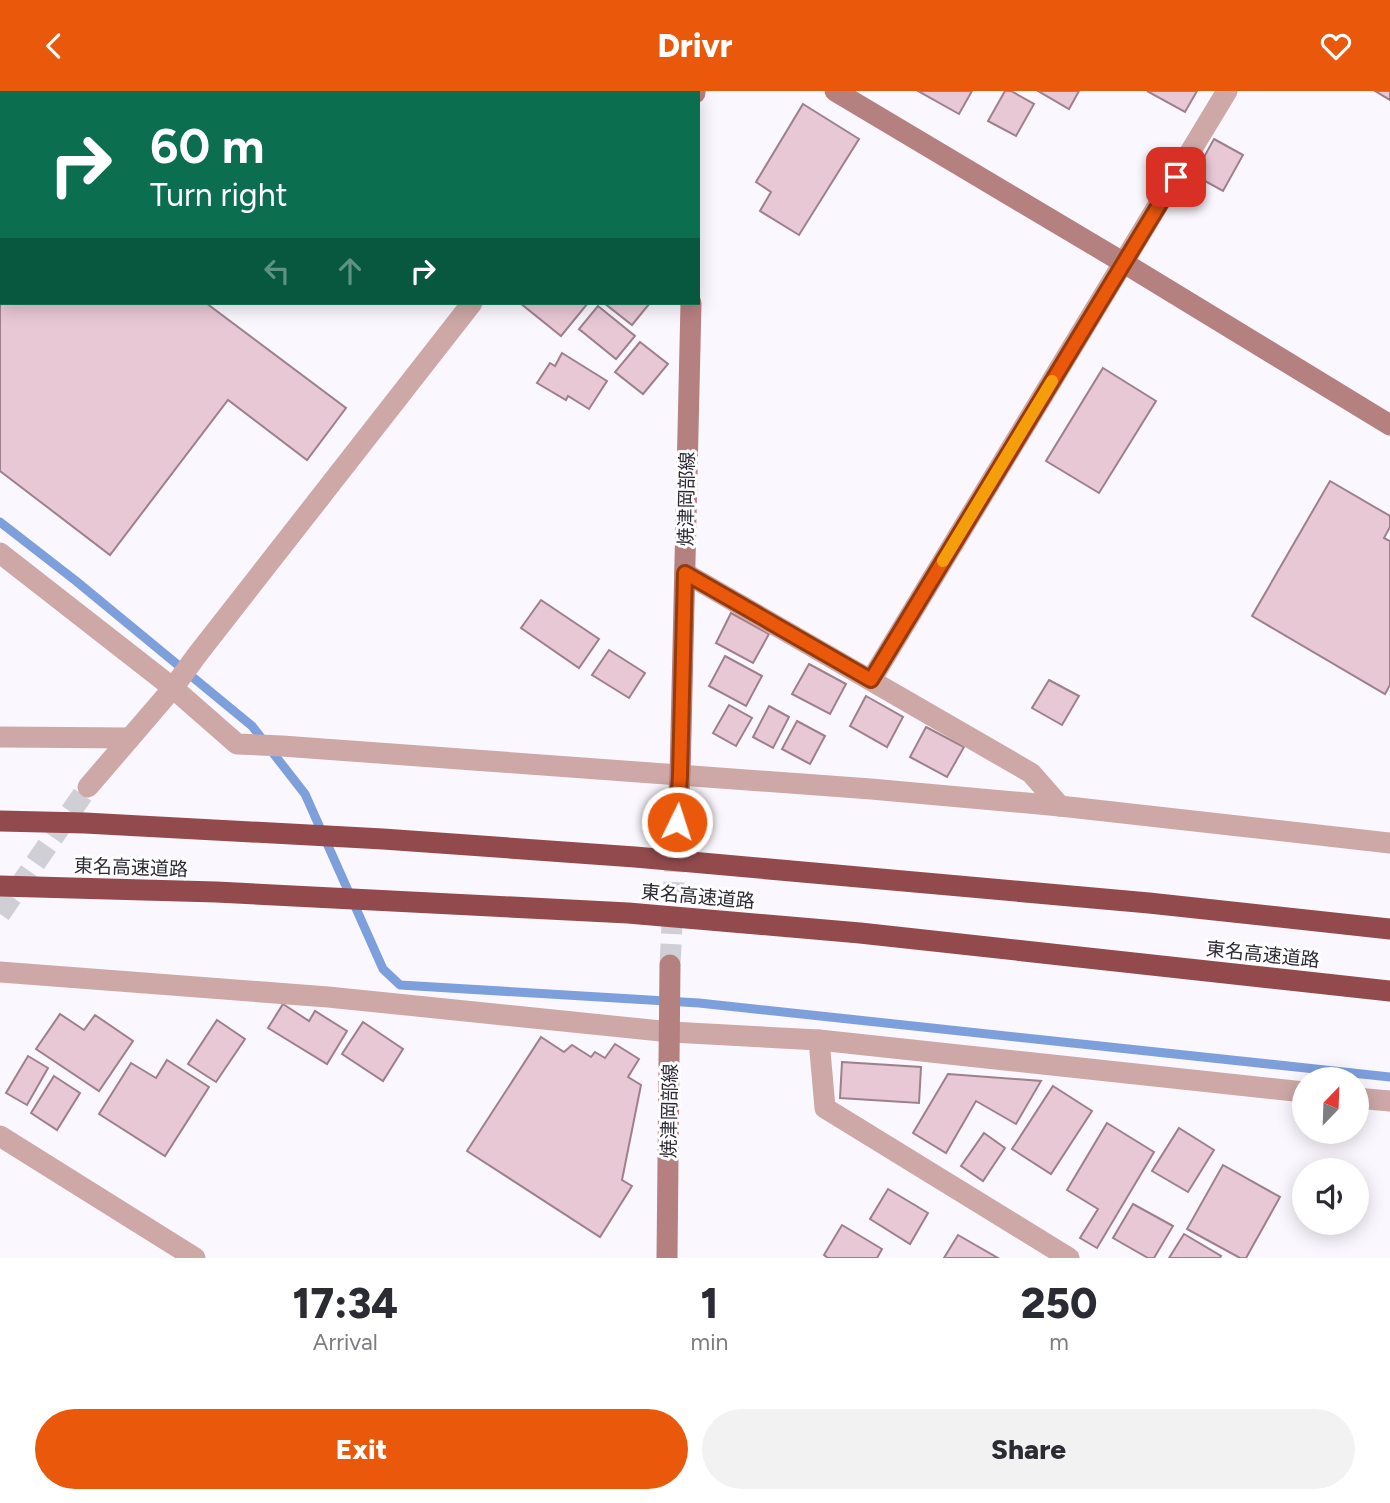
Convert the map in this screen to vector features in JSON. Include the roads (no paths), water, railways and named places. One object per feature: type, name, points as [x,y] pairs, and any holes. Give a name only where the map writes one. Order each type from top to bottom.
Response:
[{"type":"highway","name":"東名高速道路","points":[[0,821],[383,839],[635,857],[1149,903],[1390,929]]},
{"type":"highway","name":"東名高速道路","points":[[0,886],[216,892],[628,913],[860,933],[1390,991]]},
{"type":"main road","points":[[835,91],[1390,425]]},
{"type":"main road","name":"焼津岡部線","points":[[677,822],[691,305]]},
{"type":"main road","name":"焼津岡部線","points":[[667,1258],[670,965]]},
{"type":"street","points":[[871,680],[1227,91]]},
{"type":"street","points":[[88,787],[173,688],[470,305]]},
{"type":"street","points":[[0,553],[173,688],[237,744],[872,789],[1060,806],[1390,843]]},
{"type":"street","points":[[685,573],[1031,773],[1060,806]]},
{"type":"street","points":[[0,737],[130,739]]},
{"type":"street","points":[[0,972],[328,997],[671,1032],[819,1040],[1292,1091]]},
{"type":"street","points":[[819,1040],[825,1108],[1069,1258]]},
{"type":"street","points":[[1369,1099],[1390,1101]]},
{"type":"street","points":[[0,1136],[195,1258]]},
{"type":"waterway","points":[[0,522],[252,726],[305,794],[383,969],[400,985],[699,1003],[1390,1077]]},
{"type":"tunnel","points":[[0,914],[88,787]]},
{"type":"tunnel","points":[[670,965],[677,822]]}]
